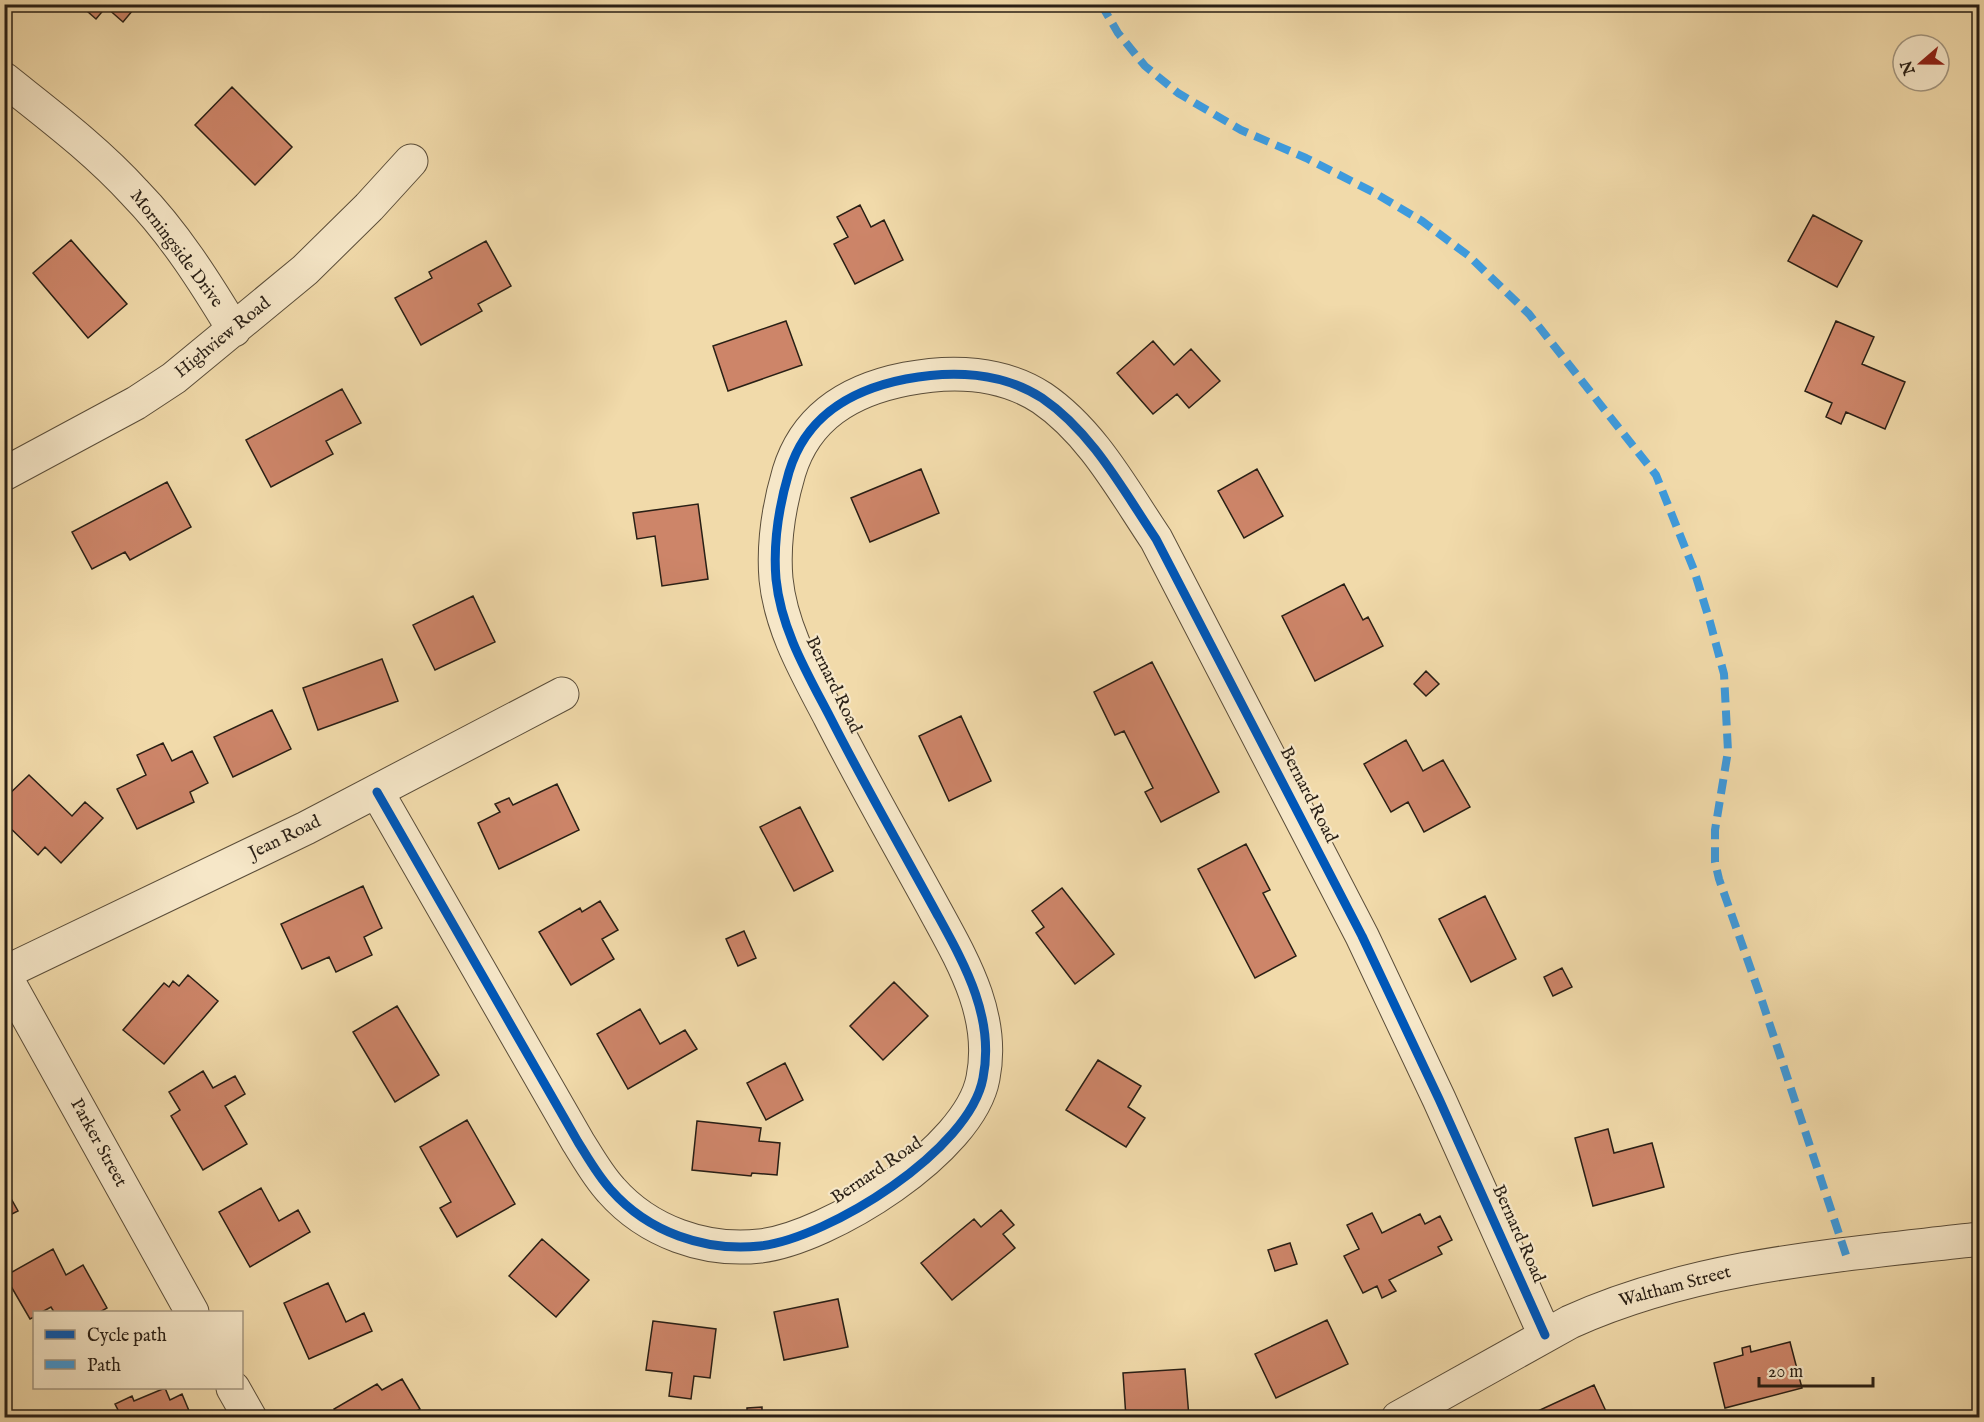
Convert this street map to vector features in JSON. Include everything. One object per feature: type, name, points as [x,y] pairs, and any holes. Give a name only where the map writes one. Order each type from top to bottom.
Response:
[{"type":"street","name":"Morningside Drive","points":[[4,79],[102,159],[136,194],[184,255],[234,330]]},
{"type":"street","name":"Highview Road","points":[[4,474],[136,403],[174,378],[322,254],[411,161]]},
{"type":"street","name":"Bernard Road","points":[[376,792],[578,1142],[598,1174],[622,1202],[651,1223],[676,1235],[701,1243],[738,1247],[791,1239],[824,1225],[867,1202],[930,1158],[957,1130],[978,1100],[985,1073],[982,1019],[976,993],[963,959],[875,804],[795,651],[776,582],[775,551],[778,522],[784,490],[800,444],[822,416],[837,405],[873,389],[909,379],[969,374],[1013,383],[1047,402],[1084,435],[1156,539],[1362,936],[1440,1099],[1545,1335]]},
{"type":"street","name":"Jean Road","points":[[4,973],[306,828],[562,694]]},
{"type":"street","name":"Parker Street","points":[[4,973],[191,1311]]},
{"type":"street","name":"Waltham Street","points":[[1398,1418],[1545,1335],[1599,1308],[1658,1288],[1802,1260],[1980,1239]]},
{"type":"street","points":[[234,1389],[250,1418]]},
{"type":"building","points":[[79,4],[138,4],[123,22],[106,7],[96,19]]},
{"type":"building","points":[[232,87],[292,147],[255,185],[195,125]]},
{"type":"building","points":[[860,205],[871,227],[884,220],[903,260],[855,284],[834,244],[848,237],[837,217]]},
{"type":"building","points":[[1813,215],[1862,241],[1837,287],[1788,261]]},
{"type":"building","points":[[71,240],[127,304],[88,338],[33,273]]},
{"type":"building","points":[[486,241],[511,286],[478,304],[482,311],[421,345],[395,298],[432,278],[429,272]]},
{"type":"building","points":[[786,321],[802,365],[728,391],[713,346]]},
{"type":"building","points":[[1836,321],[1874,337],[1862,364],[1905,382],[1885,429],[1846,412],[1841,424],[1826,417],[1832,403],[1805,391]]},
{"type":"building","points":[[1153,341],[1174,365],[1191,349],[1220,381],[1189,408],[1177,394],[1153,414],[1117,373]]},
{"type":"building","points":[[342,389],[361,423],[326,441],[333,454],[271,487],[246,440]]},
{"type":"building","points":[[921,469],[939,513],[870,542],[851,498]]},
{"type":"building","points":[[1257,469],[1283,516],[1244,538],[1218,491]]},
{"type":"building","points":[[167,482],[191,527],[130,560],[125,552],[92,569],[72,532]]},
{"type":"building","points":[[698,504],[708,579],[662,586],[655,536],[637,539],[633,513]]},
{"type":"building","points":[[1344,584],[1363,620],[1368,617],[1383,646],[1315,681],[1282,616]]},
{"type":"building","points":[[473,596],[495,642],[435,670],[413,625]]},
{"type":"building","points":[[382,659],[398,701],[318,730],[303,688]]},
{"type":"building","points":[[1152,662],[1219,792],[1161,822],[1145,792],[1153,788],[1124,731],[1115,735],[1094,692]]},
{"type":"building","points":[[1426,671],[1439,684],[1426,696],[1414,684]]},
{"type":"building","points":[[272,710],[291,749],[233,777],[214,737]]},
{"type":"building","points":[[961,716],[991,781],[949,801],[919,736]]},
{"type":"building","points":[[1406,740],[1423,771],[1443,760],[1470,807],[1424,832],[1408,802],[1391,812],[1364,764]]},
{"type":"building","points":[[163,743],[172,761],[192,751],[208,783],[190,792],[194,802],[137,829],[117,789],[146,775],[137,755]]},
{"type":"building","points":[[29,775],[72,816],[85,802],[103,818],[61,863],[45,847],[38,855],[4,822],[4,799]]},
{"type":"building","points":[[557,784],[579,830],[499,869],[478,823],[500,812],[495,804],[509,798],[513,805]]},
{"type":"building","points":[[800,807],[833,871],[794,891],[760,827]]},
{"type":"building","points":[[1246,844],[1270,890],[1263,893],[1296,956],[1255,978],[1198,869]]},
{"type":"building","points":[[363,886],[382,928],[364,937],[372,955],[336,972],[329,957],[302,969],[281,924]]},
{"type":"building","points":[[1062,888],[1114,954],[1075,984],[1036,933],[1044,927],[1032,911]]},
{"type":"building","points":[[1485,896],[1516,959],[1471,982],[1439,919]]},
{"type":"building","points":[[600,901],[618,930],[602,939],[614,959],[571,985],[539,932],[580,908],[582,912]]},
{"type":"building","points":[[744,931],[756,958],[738,966],[726,939]]},
{"type":"building","points":[[1562,968],[1572,987],[1553,996],[1544,977]]},
{"type":"building","points":[[188,975],[218,1001],[164,1064],[123,1030],[164,983],[169,987],[173,981],[179,986]]},
{"type":"building","points":[[894,982],[928,1016],[883,1060],[850,1026]]},
{"type":"building","points":[[397,1006],[439,1075],[395,1102],[353,1032]]},
{"type":"building","points":[[640,1009],[660,1044],[685,1030],[697,1049],[628,1089],[597,1034]]},
{"type":"building","points":[[1098,1060],[1141,1086],[1128,1107],[1145,1118],[1126,1147],[1066,1110]]},
{"type":"building","points":[[785,1063],[803,1100],[766,1120],[747,1083]]},
{"type":"building","points":[[203,1071],[213,1088],[235,1076],[245,1094],[225,1106],[247,1144],[203,1170],[171,1116],[180,1110],[169,1092]]},
{"type":"building","points":[[467,1120],[515,1204],[457,1237],[440,1208],[451,1202],[420,1147]]},
{"type":"building","points":[[697,1121],[761,1128],[759,1141],[780,1143],[777,1175],[752,1173],[751,1176],[692,1170]]},
{"type":"building","points":[[1608,1129],[1614,1153],[1652,1143],[1664,1187],[1593,1206],[1575,1138]]},
{"type":"building","points":[[4,1186],[18,1211],[4,1218]]},
{"type":"building","points":[[261,1188],[279,1221],[298,1210],[310,1232],[250,1267],[219,1212]]},
{"type":"building","points":[[1001,1210],[1014,1225],[1003,1234],[1015,1248],[952,1300],[921,1263],[974,1219],[981,1227]]},
{"type":"building","points":[[1372,1213],[1382,1233],[1420,1214],[1425,1224],[1440,1216],[1452,1240],[1438,1247],[1442,1254],[1389,1280],[1396,1291],[1382,1298],[1377,1286],[1363,1293],[1344,1256],[1359,1249],[1347,1225]]},
{"type":"building","points":[[542,1239],[589,1280],[556,1317],[509,1276]]},
{"type":"building","points":[[1290,1243],[1297,1264],[1275,1271],[1268,1250]]},
{"type":"building","points":[[53,1249],[66,1275],[83,1265],[107,1308],[102,1311],[53,1311],[51,1307],[44,1311],[33,1311],[33,1318],[30,1319],[5,1276]]},
{"type":"building","points":[[328,1283],[346,1322],[364,1313],[372,1331],[309,1359],[284,1303]]},
{"type":"building","points":[[838,1299],[848,1347],[784,1360],[774,1312]]},
{"type":"building","points":[[1327,1320],[1348,1364],[1276,1398],[1255,1354]]},
{"type":"building","points":[[653,1321],[716,1329],[710,1378],[694,1376],[691,1399],[669,1396],[672,1373],[646,1370]]},
{"type":"building","points":[[1790,1342],[1802,1388],[1725,1408],[1714,1363],[1743,1355],[1742,1348],[1750,1346],[1751,1352]]},
{"type":"building","points":[[1185,1369],[1189,1417],[1126,1418],[1123,1373]]},
{"type":"building","points":[[402,1379],[420,1409],[406,1418],[339,1418],[334,1409],[377,1384],[382,1390]]},
{"type":"building","points":[[1594,1385],[1609,1418],[1527,1418],[1527,1416]]},
{"type":"building","points":[[165,1389],[170,1400],[182,1394],[192,1418],[102,1418],[118,1410],[115,1404],[132,1396],[134,1401]]},
{"type":"building","points":[[762,1407],[762,1418],[747,1418],[747,1408]]},
{"type":"marked path","points":[[1101,4],[1118,33],[1145,66],[1178,93],[1241,130],[1306,158],[1373,192],[1422,221],[1469,256],[1529,314],[1656,475],[1694,570],[1724,674],[1728,751],[1715,830],[1715,862],[1719,879],[1846,1255]]},
{"type":"cycle path","points":[[377,792],[593,1167],[626,1205],[660,1228],[679,1236],[719,1246],[739,1247],[760,1246],[789,1239],[822,1226],[857,1208],[892,1186],[925,1161],[952,1134],[973,1106],[983,1078],[986,1056],[985,1034],[975,993],[958,953],[843,742],[789,633],[779,597],[775,565],[776,538],[782,498],[789,472],[807,435],[833,409],[866,390],[923,376],[959,374],[994,378],[1027,389],[1042,398],[1076,427],[1119,482],[1156,539],[1362,936],[1439,1099],[1545,1335]]}]
